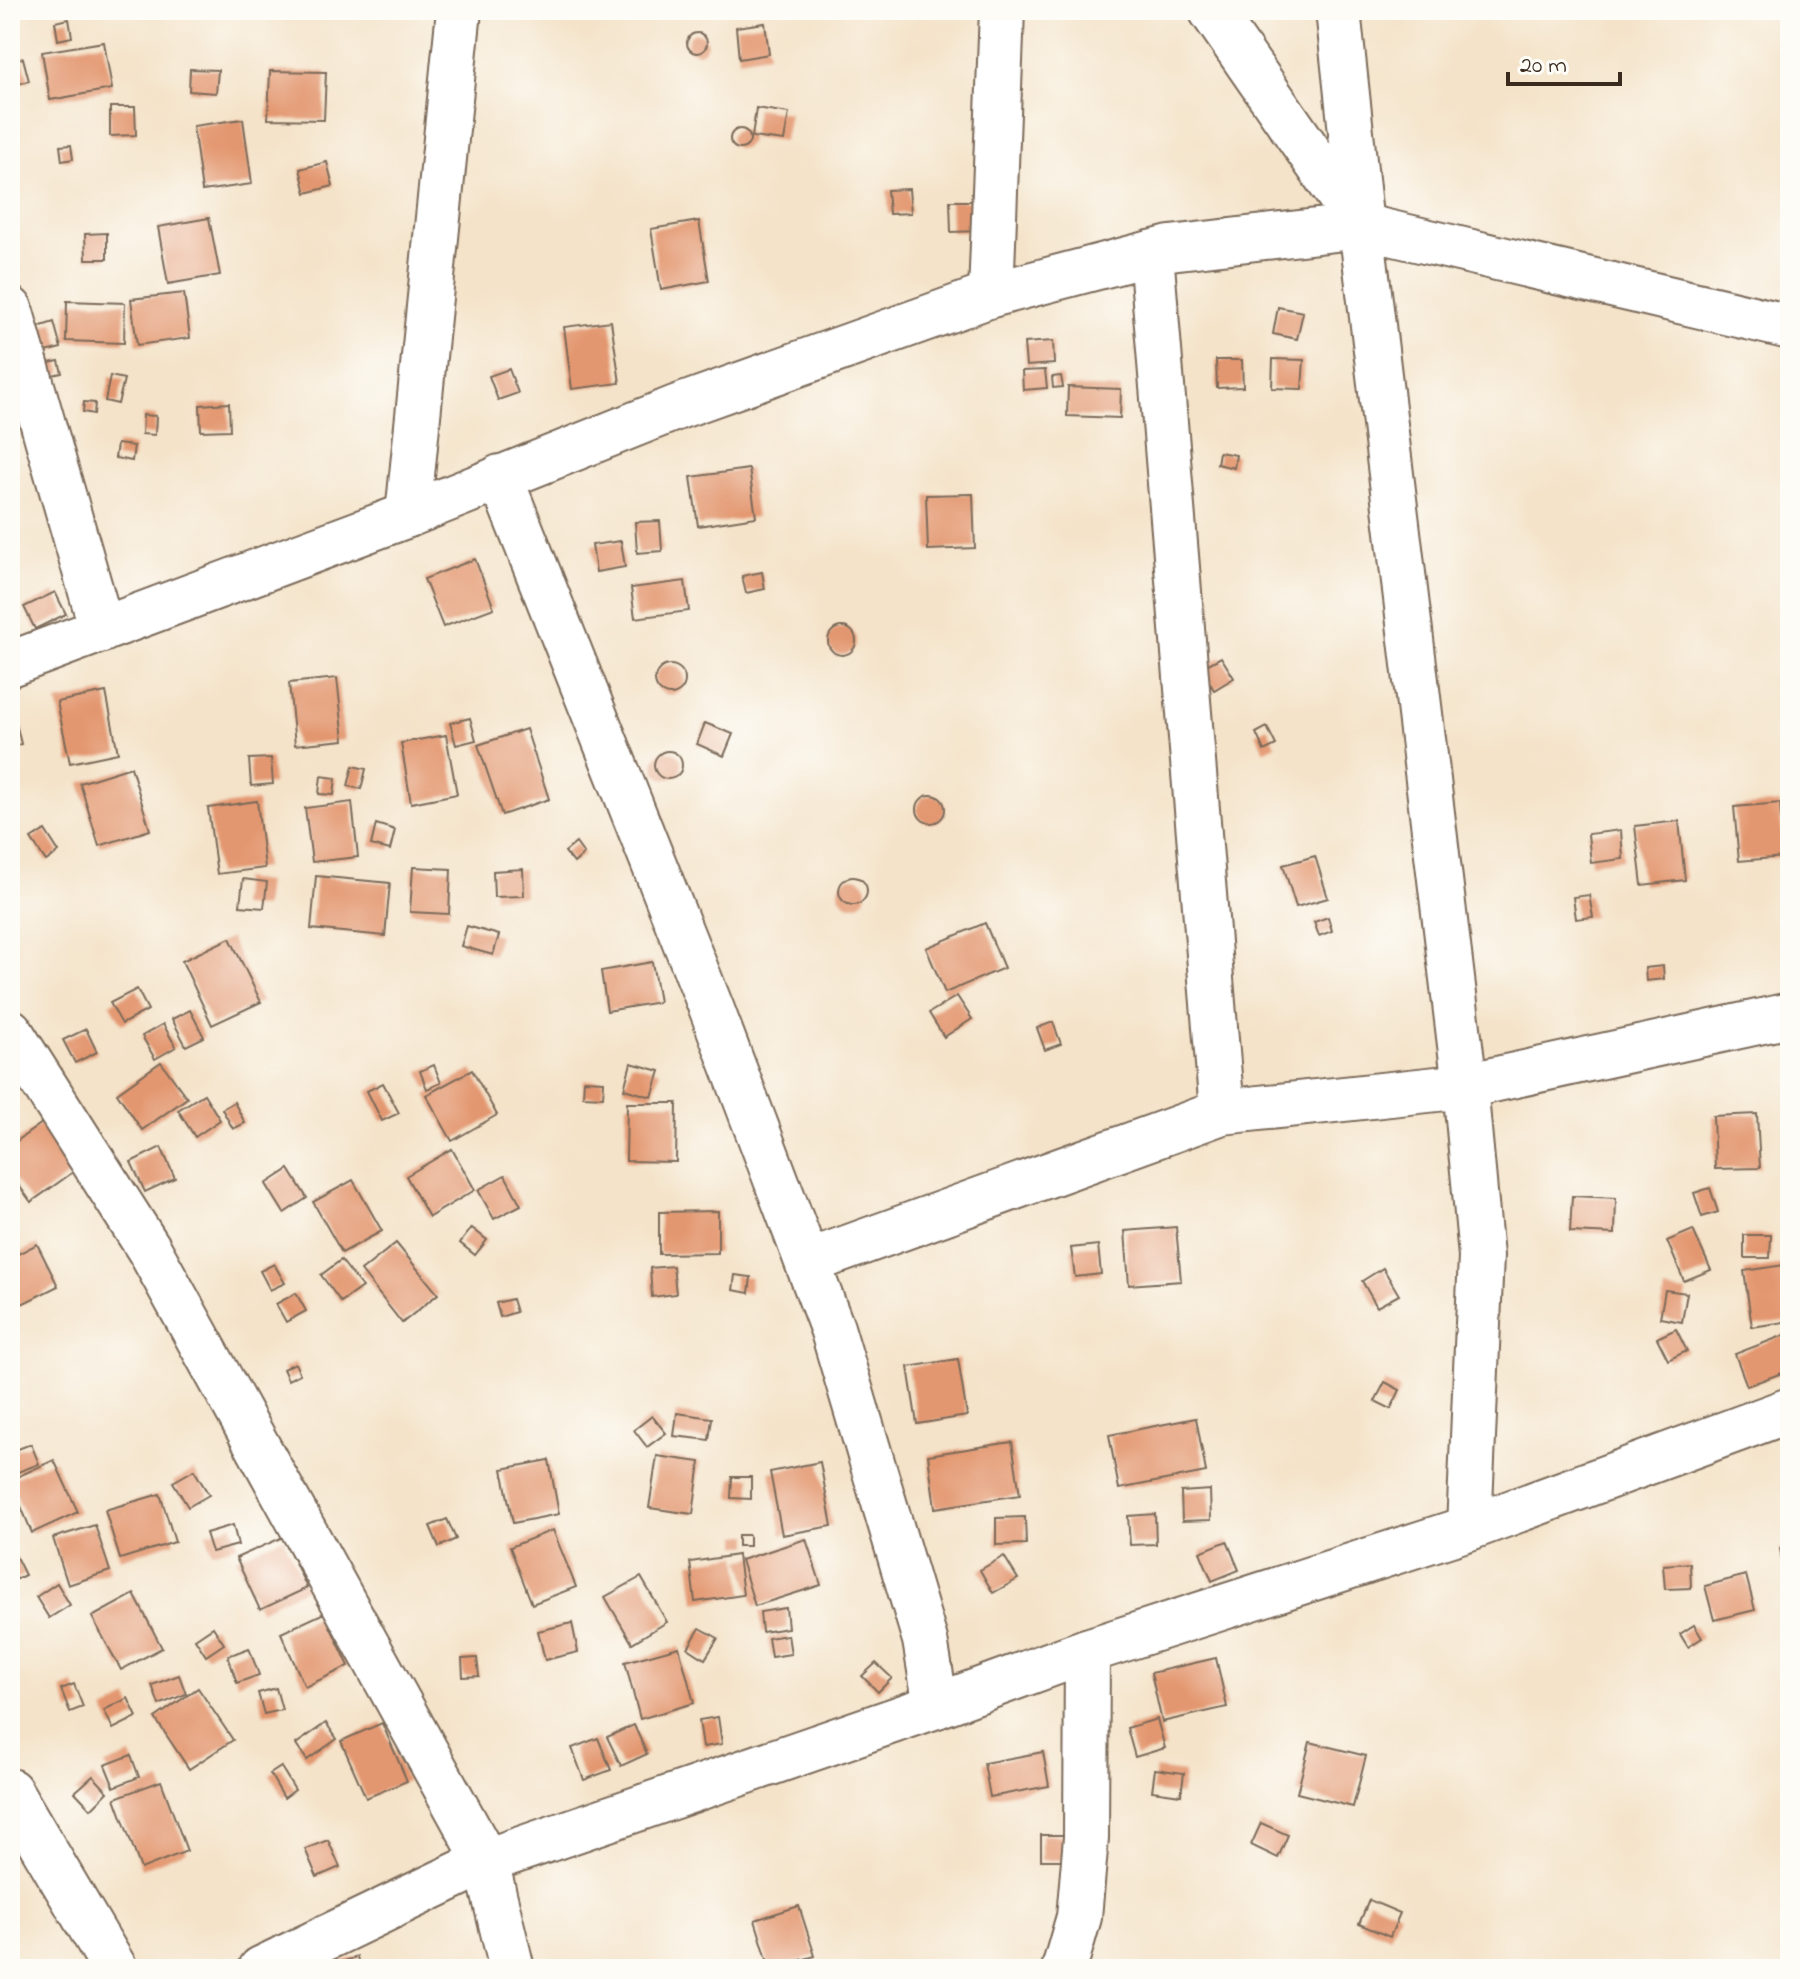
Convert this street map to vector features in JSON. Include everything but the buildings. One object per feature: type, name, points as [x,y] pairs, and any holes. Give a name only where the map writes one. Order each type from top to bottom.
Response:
[{"type":"street","points":[[408,515],[459,10]]},
{"type":"street","points":[[991,295],[1002,10]]},
{"type":"street","points":[[1211,10],[1361,226]]},
{"type":"street","points":[[1338,10],[1361,226],[1465,1086],[1481,1256],[1469,1528]]},
{"type":"street","points":[[10,664],[408,515],[678,407],[991,295],[1170,248],[1361,226],[1790,327]]},
{"type":"street","points":[[1151,253],[1222,1112]]},
{"type":"street","points":[[10,309],[102,630]]},
{"type":"street","points":[[500,477],[706,995],[837,1343],[925,1640],[936,1706]]},
{"type":"street","points":[[808,1262],[1222,1112],[1465,1086],[1790,1015]]},
{"type":"street","points":[[10,1031],[149,1249],[486,1861],[512,1969]]},
{"type":"street","points":[[261,1969],[486,1861],[1087,1651],[1469,1528],[1790,1410]]},
{"type":"street","points":[[1064,1969],[1079,1917],[1086,1838],[1087,1651]]},
{"type":"street","points":[[10,1791],[115,1969]]}]
